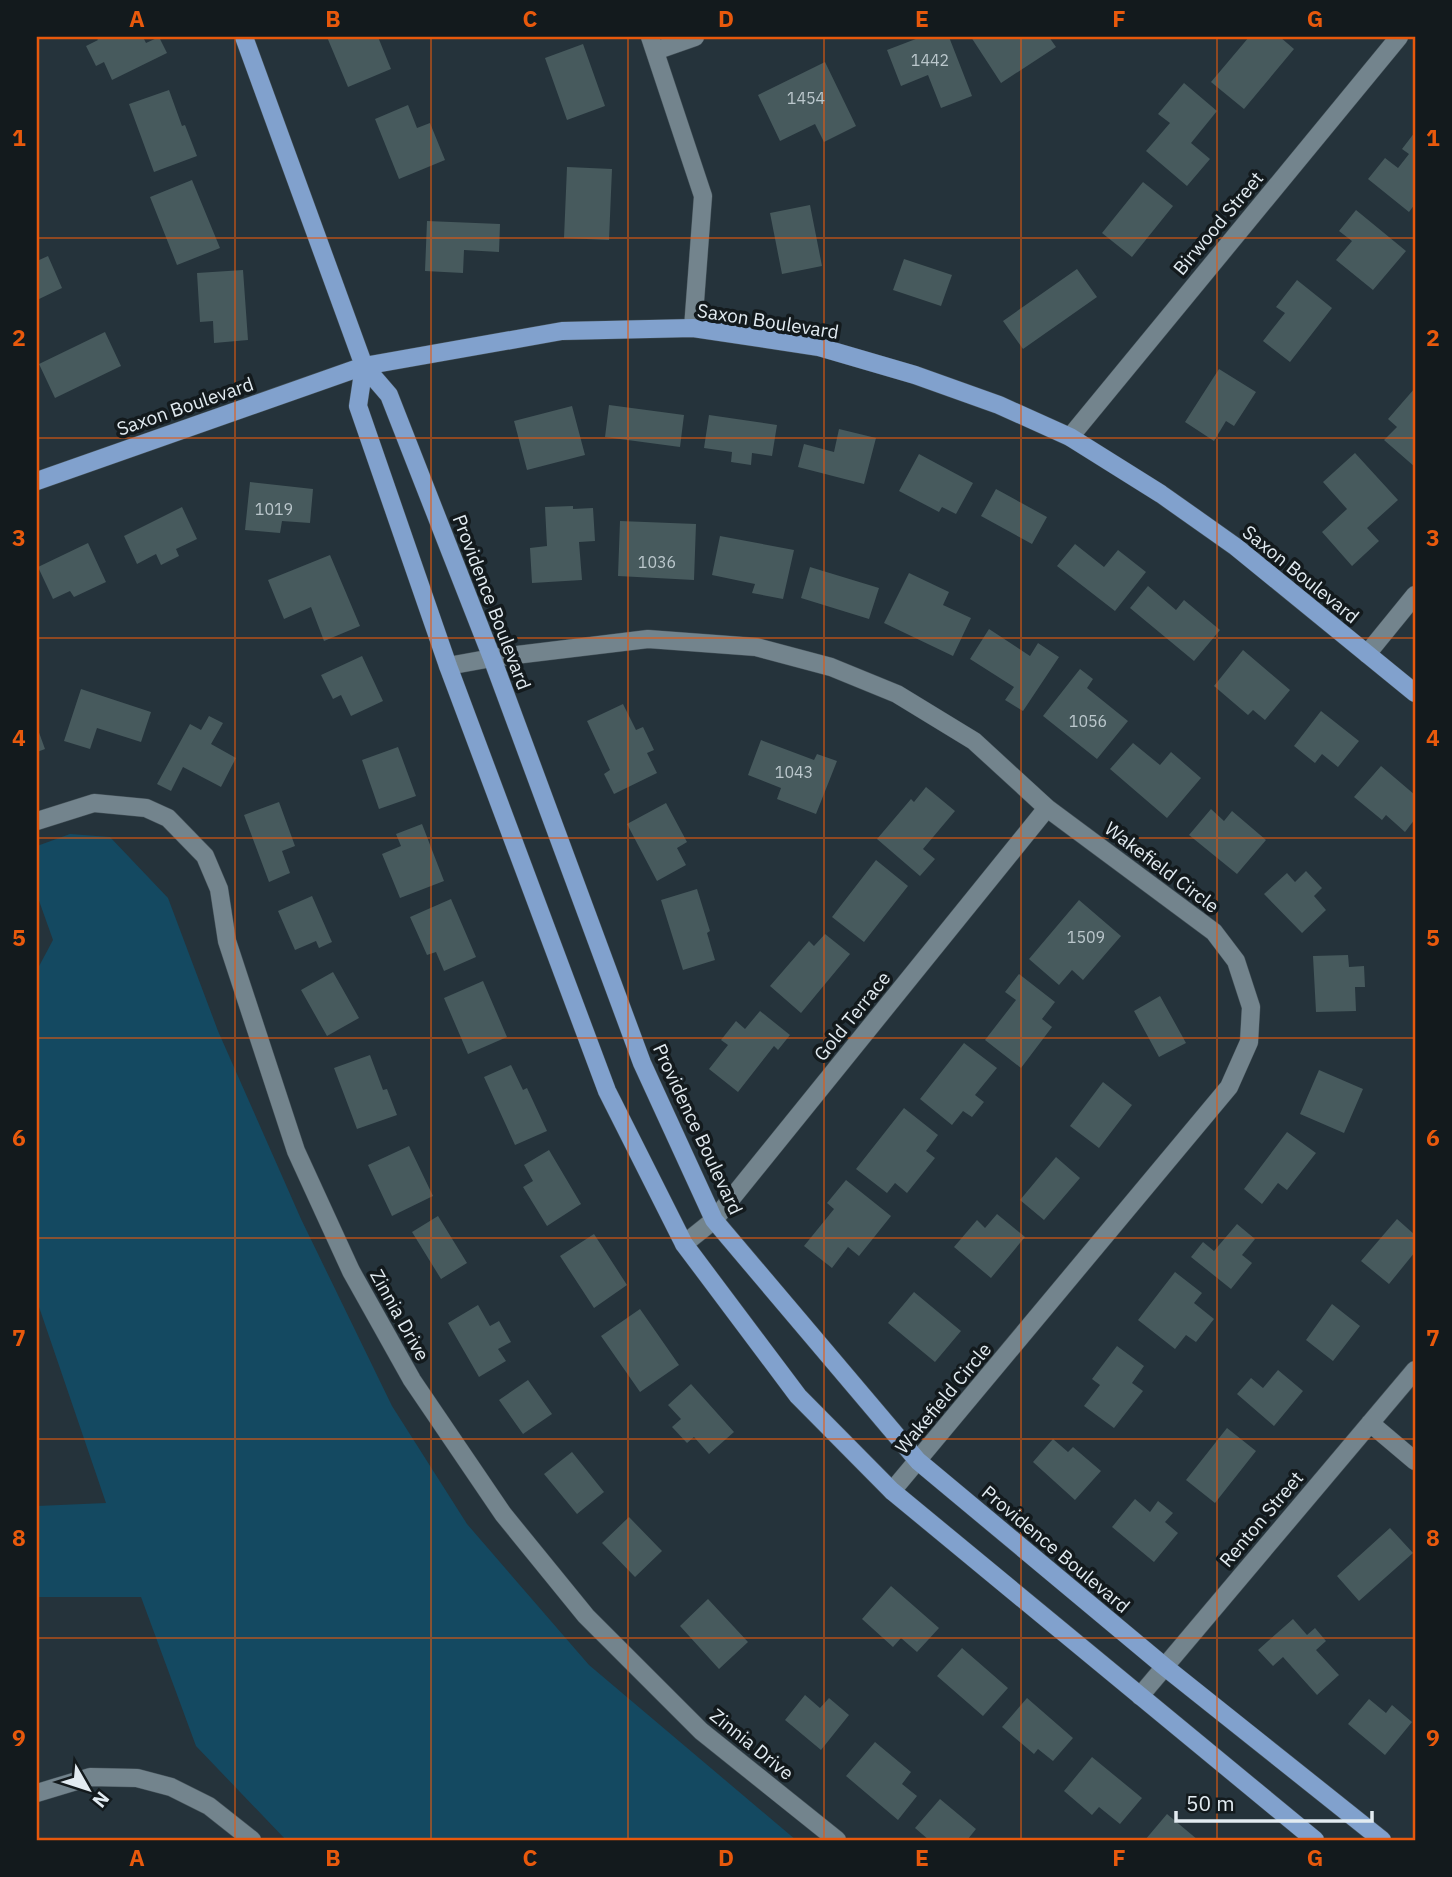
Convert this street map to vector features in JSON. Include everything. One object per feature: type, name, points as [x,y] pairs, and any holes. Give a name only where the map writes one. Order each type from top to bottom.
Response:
[{"type":"main road","name":"Providence Boulevard","points":[[244,37],[364,366],[389,395],[492,658],[642,1063],[714,1220],[918,1461],[1165,1667],[1382,1840]]},
{"type":"main road","name":"Saxon Boulevard","points":[[37,481],[364,366],[562,331],[693,328],[818,347],[915,375],[999,405],[1070,437],[1161,494],[1236,547],[1415,693]]},
{"type":"main road","name":"Providence Boulevard","points":[[364,366],[358,406],[448,666],[607,1091],[684,1244],[798,1396],[892,1491],[1315,1840]]},
{"type":"street","points":[[693,328],[703,196],[652,44],[695,37]]},
{"type":"street","name":"Birwood Street","points":[[1070,437],[1399,37]]},
{"type":"street","points":[[1367,654],[1415,596]]},
{"type":"street","name":"Wakefield Circle","points":[[448,666],[648,639],[756,647],[831,667],[897,694],[974,741],[1047,808],[1214,932],[1237,961],[1251,1006],[1248,1042],[1229,1087],[892,1491]]},
{"type":"street","name":"Zinnia Drive","points":[[37,821],[94,803],[146,808],[168,818],[205,856],[219,889],[227,941],[296,1151],[351,1271],[412,1380],[503,1514],[586,1616],[701,1731],[837,1840]]},
{"type":"street","name":"Gold Terrace","points":[[684,1244],[714,1220],[1047,808]]},
{"type":"street","name":"Renton Street","points":[[1140,1696],[1415,1370]]},
{"type":"street","points":[[1370,1423],[1415,1461]]},
{"type":"street","points":[[37,1793],[90,1777],[137,1778],[171,1787],[209,1806],[252,1840]]},
{"type":"shaded area","points":[[70,834],[110,837],[168,898],[218,1031],[301,1219],[392,1406],[467,1524],[589,1665],[796,1840],[286,1840],[196,1746],[141,1597],[37,1597],[37,1506],[106,1503],[37,1301],[37,970],[53,940],[37,895],[37,846]]},
{"type":"building","points":[[96,37],[143,37],[146,43],[159,37],[167,53],[112,80],[104,62],[96,66],[86,46],[98,40]]},
{"type":"building","points":[[327,37],[378,37],[391,69],[348,87]]},
{"type":"building","points":[[921,37],[949,37],[972,96],[941,108],[928,75],[901,86],[887,50]]},
{"type":"building","points":[[971,37],[1049,37],[1056,47],[1001,83]]},
{"type":"building","points":[[1249,37],[1280,37],[1294,49],[1244,109],[1211,82]]},
{"type":"building","points":[[583,44],[605,106],[567,120],[545,58]]},
{"type":"building","points":[[825,62],[856,126],[824,142],[815,124],[780,141],[758,95]]},
{"type":"building","points":[[1184,83],[1217,111],[1191,143],[1210,159],[1187,186],[1146,151],[1170,123],[1158,114]]},
{"type":"building","points":[[169,90],[197,156],[154,172],[129,104]]},
{"type":"building","points":[[408,105],[417,128],[430,123],[445,160],[399,179],[375,119]]},
{"type":"building","points":[[1415,132],[1415,204],[1409,212],[1368,179],[1385,158],[1398,168],[1409,154],[1402,149]]},
{"type":"building","points":[[567,167],[612,169],[609,240],[564,238]]},
{"type":"building","points":[[192,180],[220,248],[177,265],[150,197]]},
{"type":"building","points":[[1143,182],[1173,206],[1132,257],[1102,233]]},
{"type":"building","points":[[810,205],[822,266],[782,274],[770,213]]},
{"type":"building","points":[[1356,210],[1406,251],[1373,290],[1336,260],[1352,241],[1339,231]]},
{"type":"building","points":[[427,221],[500,224],[499,252],[464,250],[463,273],[425,271]]},
{"type":"building","points":[[48,256],[62,288],[37,300],[37,261]]},
{"type":"building","points":[[904,259],[952,275],[941,306],[893,290]]},
{"type":"building","points":[[1077,269],[1097,297],[1023,349],[1003,321]]},
{"type":"building","points":[[243,270],[248,340],[214,343],[213,321],[200,322],[197,273]]},
{"type":"building","points":[[1297,280],[1332,308],[1290,362],[1263,341],[1285,313],[1276,307]]},
{"type":"building","points":[[105,332],[121,366],[55,398],[39,364]]},
{"type":"building","points":[[1219,369],[1256,392],[1234,426],[1226,421],[1214,441],[1185,422]]},
{"type":"building","points":[[1415,388],[1415,467],[1384,440],[1397,427],[1388,419]]},
{"type":"building","points":[[609,405],[684,415],[680,447],[605,437]]},
{"type":"building","points":[[572,406],[585,455],[527,470],[514,421]]},
{"type":"building","points":[[709,415],[777,425],[772,456],[752,453],[751,465],[731,462],[732,452],[704,448]]},
{"type":"building","points":[[839,429],[876,438],[864,484],[798,467],[804,444],[834,452]]},
{"type":"building","points":[[1355,453],[1398,500],[1367,528],[1379,541],[1352,566],[1322,532],[1347,509],[1323,482]]},
{"type":"building","points":[[919,454],[973,483],[956,514],[942,507],[939,512],[899,491]]},
{"type":"building","points":[[250,482],[313,489],[310,523],[282,521],[280,533],[245,530]]},
{"type":"building","points":[[996,489],[1047,517],[1032,544],[981,516]]},
{"type":"building","points":[[573,506],[573,509],[593,508],[595,541],[579,542],[582,580],[532,583],[530,548],[547,546],[545,507]]},
{"type":"building","points":[[182,507],[197,539],[176,549],[179,556],[161,565],[156,554],[137,564],[124,536]]},
{"type":"building","points":[[620,521],[696,524],[694,580],[618,576]]},
{"type":"building","points":[[720,536],[794,550],[783,599],[752,593],[755,584],[712,575]]},
{"type":"building","points":[[88,543],[106,582],[74,597],[70,591],[53,599],[38,567]]},
{"type":"building","points":[[1075,544],[1104,567],[1118,550],[1146,572],[1115,611],[1057,566]]},
{"type":"building","points":[[330,555],[360,626],[324,641],[311,607],[284,619],[268,580]]},
{"type":"building","points":[[810,567],[879,588],[869,619],[801,598]]},
{"type":"building","points":[[909,573],[949,592],[943,605],[971,618],[953,656],[884,623]]},
{"type":"building","points":[[1148,586],[1176,610],[1184,600],[1220,630],[1194,661],[1130,608]]},
{"type":"building","points":[[989,629],[1030,656],[1038,643],[1059,657],[1023,711],[1005,700],[1014,687],[970,659]]},
{"type":"building","points":[[1243,650],[1290,690],[1265,720],[1253,710],[1248,715],[1214,686]]},
{"type":"building","points":[[362,656],[383,701],[351,716],[341,695],[333,699],[321,675]]},
{"type":"building","points":[[1080,669],[1093,679],[1087,688],[1128,721],[1097,759],[1043,716]]},
{"type":"building","points":[[81,689],[151,712],[141,742],[97,728],[90,749],[64,741]]},
{"type":"building","points":[[623,704],[636,730],[643,727],[654,750],[647,753],[657,773],[614,794],[604,774],[610,770],[587,721]]},
{"type":"building","points":[[1321,711],[1359,741],[1338,767],[1322,754],[1315,763],[1294,746]]},
{"type":"building","points":[[209,716],[223,723],[211,744],[236,758],[221,787],[183,767],[171,791],[157,784],[190,724],[201,730]]},
{"type":"building","points":[[37,727],[45,749],[37,752]]},
{"type":"building","points":[[761,740],[814,760],[817,754],[837,761],[816,814],[777,799],[781,788],[748,775]]},
{"type":"building","points":[[1133,743],[1160,765],[1171,752],[1201,778],[1167,818],[1110,769]]},
{"type":"building","points":[[398,747],[416,796],[379,809],[362,760]]},
{"type":"building","points":[[1381,766],[1415,795],[1415,819],[1405,832],[1386,815],[1382,820],[1354,797]]},
{"type":"building","points":[[926,787],[955,811],[923,849],[935,859],[920,876],[877,839],[911,799],[914,802]]},
{"type":"building","points":[[279,802],[295,846],[282,851],[290,873],[269,882],[244,815]]},
{"type":"building","points":[[666,803],[687,842],[677,848],[686,865],[657,881],[627,824]]},
{"type":"building","points":[[1211,809],[1224,821],[1232,811],[1266,840],[1237,874],[1189,835]]},
{"type":"building","points":[[422,824],[444,881],[400,898],[382,854],[401,846],[396,834]]},
{"type":"building","points":[[876,860],[908,886],[864,942],[832,917]]},
{"type":"building","points":[[1306,871],[1322,888],[1314,896],[1326,910],[1302,933],[1264,894],[1287,873],[1295,882]]},
{"type":"building","points":[[697,889],[710,931],[707,933],[715,960],[683,970],[661,900]]},
{"type":"building","points":[[312,896],[332,942],[319,948],[316,941],[295,950],[278,911]]},
{"type":"building","points":[[451,899],[476,957],[444,971],[436,952],[427,955],[410,917]]},
{"type":"building","points":[[1079,900],[1121,936],[1083,980],[1072,970],[1059,985],[1029,959]]},
{"type":"building","points":[[825,934],[850,954],[801,1013],[770,986],[809,941],[814,946]]},
{"type":"building","points":[[1348,955],[1349,967],[1364,966],[1365,987],[1355,987],[1356,1011],[1316,1012],[1313,956]]},
{"type":"building","points":[[333,972],[359,1018],[327,1036],[301,990]]},
{"type":"building","points":[[1019,974],[1055,1002],[1042,1019],[1052,1027],[1021,1068],[985,1040],[1016,1000],[1005,992]]},
{"type":"building","points":[[483,981],[507,1037],[468,1054],[444,998]]},
{"type":"building","points":[[1160,996],[1186,1043],[1159,1057],[1134,1011]]},
{"type":"building","points":[[760,1011],[790,1035],[778,1050],[774,1046],[738,1092],[709,1069],[728,1045],[721,1040],[736,1021],[745,1029]]},
{"type":"building","points":[[964,1043],[997,1068],[975,1095],[984,1102],[972,1117],[963,1111],[952,1125],[920,1099]]},
{"type":"building","points":[[370,1055],[383,1090],[387,1089],[397,1115],[357,1129],[334,1068]]},
{"type":"building","points":[[511,1065],[523,1090],[527,1088],[547,1131],[515,1145],[484,1077]]},
{"type":"building","points":[[1319,1070],[1363,1089],[1344,1133],[1300,1114]]},
{"type":"building","points":[[1103,1082],[1132,1105],[1099,1148],[1070,1126]]},
{"type":"building","points":[[904,1108],[938,1135],[926,1151],[935,1158],[907,1193],[895,1183],[887,1193],[856,1169]]},
{"type":"building","points":[[1287,1132],[1316,1153],[1287,1190],[1278,1183],[1262,1204],[1244,1189]]},
{"type":"building","points":[[409,1146],[433,1196],[392,1216],[368,1165]]},
{"type":"building","points":[[549,1150],[581,1204],[547,1226],[523,1187],[533,1181],[524,1165]]},
{"type":"building","points":[[1056,1157],[1080,1178],[1044,1220],[1020,1200]]},
{"type":"building","points":[[846,1180],[891,1216],[859,1256],[848,1247],[832,1268],[804,1246],[834,1209],[827,1203]]},
{"type":"building","points":[[997,1214],[1025,1237],[991,1278],[954,1247],[977,1220],[985,1228]]},
{"type":"building","points":[[438,1216],[467,1263],[441,1279],[412,1232]]},
{"type":"building","points":[[1397,1219],[1415,1235],[1415,1252],[1389,1284],[1361,1261]]},
{"type":"building","points":[[1237,1224],[1255,1239],[1242,1255],[1252,1263],[1231,1289],[1191,1257],[1203,1242],[1214,1251]]},
{"type":"building","points":[[594,1234],[627,1285],[594,1308],[560,1256]]},
{"type":"building","points":[[1175,1272],[1202,1293],[1194,1303],[1214,1319],[1196,1342],[1186,1335],[1175,1349],[1138,1320]]},
{"type":"building","points":[[914,1292],[961,1331],[935,1362],[888,1323]]},
{"type":"building","points":[[1332,1304],[1360,1326],[1333,1361],[1306,1340]]},
{"type":"building","points":[[478,1305],[490,1326],[499,1321],[511,1342],[498,1349],[506,1361],[479,1377],[448,1323]]},
{"type":"building","points":[[640,1309],[679,1365],[640,1392],[601,1336]]},
{"type":"building","points":[[1117,1346],[1144,1366],[1132,1383],[1143,1391],[1114,1428],[1084,1406],[1100,1385],[1092,1379]]},
{"type":"building","points":[[1278,1370],[1303,1391],[1274,1426],[1237,1394],[1251,1378],[1263,1388]]},
{"type":"building","points":[[528,1380],[552,1414],[523,1434],[499,1400]]},
{"type":"building","points":[[691,1384],[734,1432],[709,1454],[694,1437],[687,1443],[672,1427],[681,1419],[668,1405]]},
{"type":"building","points":[[1227,1428],[1256,1451],[1215,1503],[1186,1480]]},
{"type":"building","points":[[1053,1439],[1068,1452],[1073,1447],[1101,1471],[1075,1500],[1033,1462]]},
{"type":"building","points":[[572,1452],[604,1492],[577,1514],[544,1474]]},
{"type":"building","points":[[1135,1499],[1150,1512],[1158,1501],[1173,1513],[1165,1522],[1178,1533],[1154,1562],[1112,1527]]},
{"type":"building","points":[[629,1517],[662,1551],[635,1577],[602,1543]]},
{"type":"building","points":[[1390,1528],[1413,1553],[1359,1601],[1337,1576]]},
{"type":"building","points":[[891,1586],[939,1628],[917,1652],[901,1638],[893,1647],[862,1619]]},
{"type":"building","points":[[708,1599],[748,1642],[719,1669],[680,1626]]},
{"type":"building","points":[[1293,1619],[1307,1635],[1315,1628],[1326,1641],[1316,1650],[1339,1675],[1317,1695],[1283,1657],[1273,1666],[1258,1650]]},
{"type":"building","points":[[962,1648],[1008,1688],[983,1716],[937,1676]]},
{"type":"building","points":[[805,1695],[820,1708],[829,1698],[849,1715],[821,1750],[785,1720]]},
{"type":"building","points":[[1027,1698],[1073,1738],[1053,1761],[1038,1749],[1034,1754],[1002,1727]]},
{"type":"building","points":[[1369,1699],[1386,1713],[1392,1705],[1412,1722],[1385,1755],[1348,1724]]},
{"type":"building","points":[[875,1742],[911,1772],[902,1784],[917,1796],[898,1820],[846,1776]]},
{"type":"building","points":[[1092,1757],[1142,1798],[1120,1824],[1099,1807],[1092,1815],[1064,1791]]},
{"type":"building","points":[[940,1799],[976,1829],[969,1840],[929,1840],[915,1828]]},
{"type":"building","points":[[1167,1814],[1198,1840],[1145,1840]]}]
